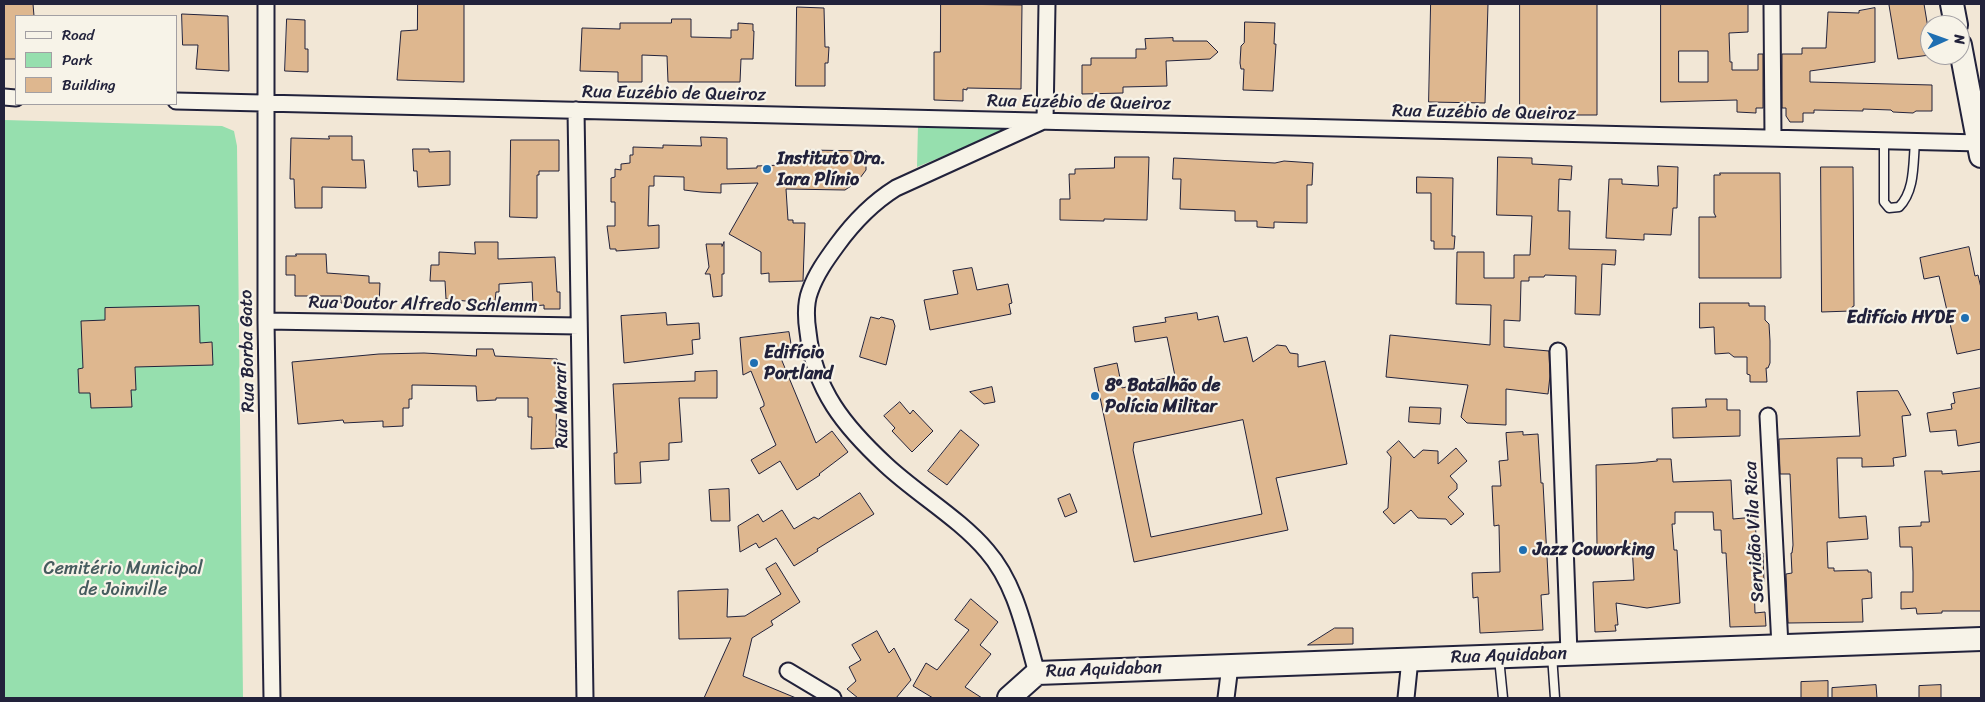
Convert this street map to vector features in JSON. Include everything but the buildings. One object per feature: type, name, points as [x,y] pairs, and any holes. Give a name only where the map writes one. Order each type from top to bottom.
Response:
[{"type":"street","name":"Rua Borba Gato","points":[[266,4],[266,321],[272,698]]},
{"type":"street","points":[[1009,698],[1037,672],[1010,589],[988,552],[977,540],[888,466],[838,415],[816,373],[809,346],[806,307],[809,292],[826,260],[852,227],[875,203],[896,188],[1045,121],[1047,4]]},
{"type":"street","points":[[1772,4],[1773,138]]},
{"type":"street","points":[[1964,65],[1980,147]]},
{"type":"street","name":"Rua Euzébio de Queiroz","points":[[178,101],[1773,138],[1915,142],[1980,147]]},
{"type":"street","name":"Rua Marari","points":[[576,110],[585,698]]},
{"type":"street","name":"Rua Doutor Alfredo Schlemm","points":[[266,321],[579,326]]},
{"type":"street","points":[[1558,350],[1560,654]]},
{"type":"street","name":"Servidão Vila Rica","points":[[1768,416],[1780,646]]},
{"type":"street","name":"Rua Aquidaban","points":[[1037,672],[1981,639]]},
{"type":"street","points":[[1406,698],[1410,659]]},
{"type":"street","points":[[1226,698],[1230,666]]},
{"type":"street","points":[[788,671],[834,698]]},
{"type":"lane","points":[[1884,141],[1884,202],[1889,208],[1899,207],[1907,199],[1911,183],[1915,142]]},
{"type":"lane","points":[[1555,698],[1560,654]]},
{"type":"lane","points":[[1498,656],[1503,698]]},
{"type":"green space","name":"Cemitério Municipal de Joinville","points":[[4,120],[222,126],[234,131],[237,146],[243,698],[4,698]]},
{"type":"green space","points":[[918,125],[1014,127],[917,167]]},
{"type":"place","name":"Instituto Dra. Iara Plínio","points":[[767,169]]},
{"type":"place","name":"Edifício HYDE","points":[[1965,318]]},
{"type":"place","name":"Edifício Portland","points":[[754,363]]},
{"type":"place","name":"8º Batalhão de Polícia Militar","points":[[1095,396]]},
{"type":"place","name":"Jazz Coworking","points":[[1523,550]]}]
